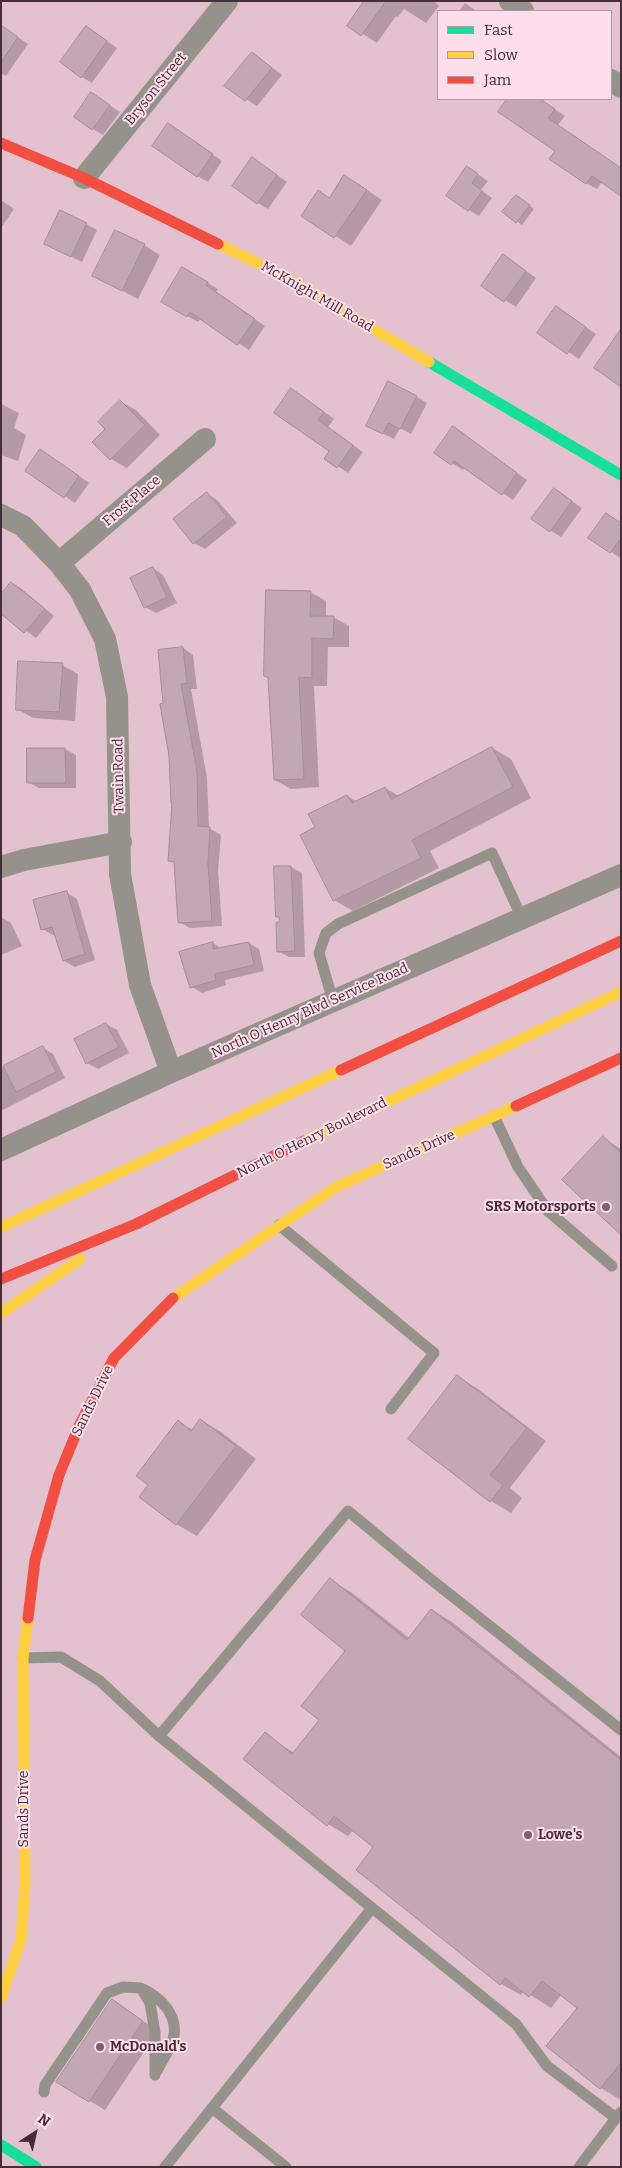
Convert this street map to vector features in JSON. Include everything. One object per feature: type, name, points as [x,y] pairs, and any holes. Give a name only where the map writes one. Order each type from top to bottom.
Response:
[{"type":"main road","name":"McKnight Mill Road","points":[[1,143],[84,178],[276,272],[621,475]]},
{"type":"main road","points":[[1,1227],[621,941]]},
{"type":"main road","name":"North O'Henry Boulevard","points":[[1,1279],[136,1224],[346,1120],[621,992]]},
{"type":"main road","name":"Sands Drive","points":[[1,1998],[21,1939],[24,1885],[23,1658],[35,1560],[59,1475],[80,1426],[114,1358],[176,1295],[336,1187],[621,1058]]},
{"type":"main road","points":[[1,1313],[37,1286],[136,1224]]},
{"type":"main road","points":[[1,2145],[36,2167]]},
{"type":"street","name":"Bryson Street","points":[[84,178],[227,1]]},
{"type":"street","points":[[510,1],[522,10]]},
{"type":"street","name":"Frost Place","points":[[59,563],[205,439]]},
{"type":"street","name":"Twain Road","points":[[1,515],[23,526],[59,563],[80,590],[105,639],[117,697],[121,842],[120,874],[140,985],[171,1072]]},
{"type":"street","points":[[1,867],[24,860],[121,842]]},
{"type":"street","name":"North O Henry Blvd Service Road","points":[[1,1150],[171,1072],[621,875]]},
{"type":"lane","points":[[333,1001],[319,953],[326,933],[338,924],[492,853],[522,918]]},
{"type":"lane","points":[[610,1063],[621,1072]]},
{"type":"lane","points":[[494,1116],[518,1167],[548,1211],[612,1266]]},
{"type":"lane","points":[[279,1225],[434,1353],[391,1409]]},
{"type":"lane","points":[[158,1736],[348,1511],[621,1730]]},
{"type":"lane","points":[[23,1658],[61,1656],[100,1681],[158,1736],[516,2024],[547,2066],[618,2115],[579,2167]]},
{"type":"lane","points":[[165,2167],[372,1908]]},
{"type":"lane","points":[[44,2092],[45,2085],[107,1992],[123,1987],[141,1988],[159,1999],[172,2015],[174,2036],[155,2075],[154,2026],[150,2003],[141,1988]]},
{"type":"lane","points":[[212,2108],[286,2167]]},
{"type":"building","points":[[364,1],[386,1],[361,36],[347,26]]},
{"type":"building","points":[[1,25],[18,37],[1,62]]},
{"type":"building","points":[[86,26],[107,41],[81,78],[60,62]]},
{"type":"building","points":[[252,52],[272,68],[245,101],[224,86]]},
{"type":"building","points":[[91,92],[110,105],[92,130],[74,117]]},
{"type":"building","points":[[506,100],[542,100],[555,109],[548,118],[621,168],[621,196],[592,176],[586,184],[549,159],[555,151],[498,112]]},
{"type":"building","points":[[168,123],[213,154],[197,177],[152,146]]},
{"type":"building","points":[[252,157],[277,175],[257,204],[232,186]]},
{"type":"building","points":[[467,166],[478,174],[472,183],[482,191],[468,211],[446,196]]},
{"type":"building","points":[[344,175],[367,190],[334,238],[301,216],[318,190],[329,198]]},
{"type":"building","points":[[516,195],[530,205],[516,223],[502,212]]},
{"type":"building","points":[[60,210],[87,223],[71,257],[44,244]]},
{"type":"building","points":[[115,230],[145,244],[122,291],[92,276]]},
{"type":"building","points":[[503,254],[526,271],[504,302],[481,286]]},
{"type":"building","points":[[182,267],[208,282],[206,285],[255,319],[237,345],[190,312],[187,317],[161,302]]},
{"type":"building","points":[[556,306],[586,327],[567,354],[537,333]]},
{"type":"building","points":[[621,329],[621,387],[594,368]]},
{"type":"building","points":[[388,381],[417,396],[400,429],[388,423],[383,434],[366,426]]},
{"type":"building","points":[[291,388],[324,412],[318,420],[353,445],[337,468],[324,459],[329,451],[274,413]]},
{"type":"building","points":[[120,400],[145,425],[110,460],[92,442],[105,429],[98,422]]},
{"type":"building","points":[[453,426],[517,473],[502,495],[454,461],[451,465],[434,453]]},
{"type":"building","points":[[40,449],[79,476],[64,498],[25,471]]},
{"type":"building","points":[[554,488],[572,501],[550,532],[531,519]]},
{"type":"building","points":[[207,492],[227,517],[193,544],[173,519]]},
{"type":"building","points":[[606,513],[621,523],[621,538],[610,553],[588,538]]},
{"type":"building","points":[[153,567],[167,597],[144,608],[130,578]]},
{"type":"building","points":[[11,582],[45,609],[24,633],[1,614],[1,594]]},
{"type":"building","points":[[266,590],[311,591],[310,616],[334,616],[333,639],[312,638],[312,678],[299,677],[304,779],[274,780],[268,677],[264,676]]},
{"type":"building","points":[[183,647],[187,683],[181,684],[197,771],[198,826],[210,827],[208,863],[212,921],[178,923],[174,862],[168,861],[172,803],[169,756],[160,704],[163,703],[158,650]]},
{"type":"building","points":[[18,661],[63,663],[59,712],[16,710]]},
{"type":"building","points":[[492,747],[513,787],[412,840],[421,858],[333,901],[300,835],[315,827],[308,814],[347,795],[352,803],[385,787],[391,799]]},
{"type":"building","points":[[27,748],[65,748],[66,783],[27,783]]},
{"type":"building","points":[[274,866],[291,866],[295,951],[277,952],[276,923],[280,921],[279,917],[276,917]]},
{"type":"building","points":[[67,891],[85,954],[63,961],[52,927],[41,930],[33,900]]},
{"type":"building","points":[[213,942],[213,949],[249,942],[254,965],[215,974],[216,980],[190,988],[179,952]]},
{"type":"building","points":[[106,1023],[119,1047],[86,1064],[74,1039]]},
{"type":"building","points":[[43,1046],[56,1072],[16,1092],[3,1066]]},
{"type":"building","name":"SRS Motorsports","points":[[603,1136],[621,1153],[621,1235],[562,1180]]},
{"type":"building","points":[[457,1375],[527,1428],[490,1475],[503,1485],[490,1502],[408,1439]]},
{"type":"building","points":[[200,1419],[236,1446],[176,1525],[139,1497],[148,1485],[136,1476],[178,1420],[191,1431]]},
{"type":"building","points":[[330,1578],[407,1640],[431,1609],[621,1760],[621,2063],[600,2089],[546,2046],[577,2008],[542,1981],[529,1997],[505,1978],[500,1985],[356,1870],[373,1847],[334,1816],[327,1826],[243,1759],[265,1732],[292,1754],[319,1720],[301,1706],[345,1651],[301,1615]]},
{"type":"building","points":[[112,1999],[143,2021],[89,2102],[56,2082]]},
{"type":"traffic: fast","points":[[429,362],[621,475]]},
{"type":"traffic: fast","points":[[1,2145],[36,2167]]},
{"type":"traffic: slow","points":[[218,244],[276,272],[429,362]]},
{"type":"traffic: slow","points":[[304,1141],[621,992]]},
{"type":"traffic: slow","points":[[1,1227],[341,1070]]},
{"type":"traffic: slow","points":[[173,1298],[336,1187],[516,1106]]},
{"type":"traffic: slow","points":[[1,1313],[80,1259]]},
{"type":"traffic: slow","points":[[1,1998],[21,1939],[25,1885],[23,1658],[28,1618]]},
{"type":"traffic: jam","points":[[1,143],[84,178],[218,244]]},
{"type":"traffic: jam","points":[[341,1070],[621,941]]},
{"type":"traffic: jam","points":[[516,1106],[621,1058]]},
{"type":"traffic: jam","points":[[1,1279],[136,1224],[304,1141]]},
{"type":"traffic: jam","points":[[28,1618],[35,1560],[59,1475],[79,1426],[114,1358],[173,1298]]},
{"type":"place","name":"SRS Motorsports","points":[[606,1207]]},
{"type":"place","name":"Lowe's","points":[[528,1835]]},
{"type":"place","name":"McDonald's","points":[[100,2047]]}]
